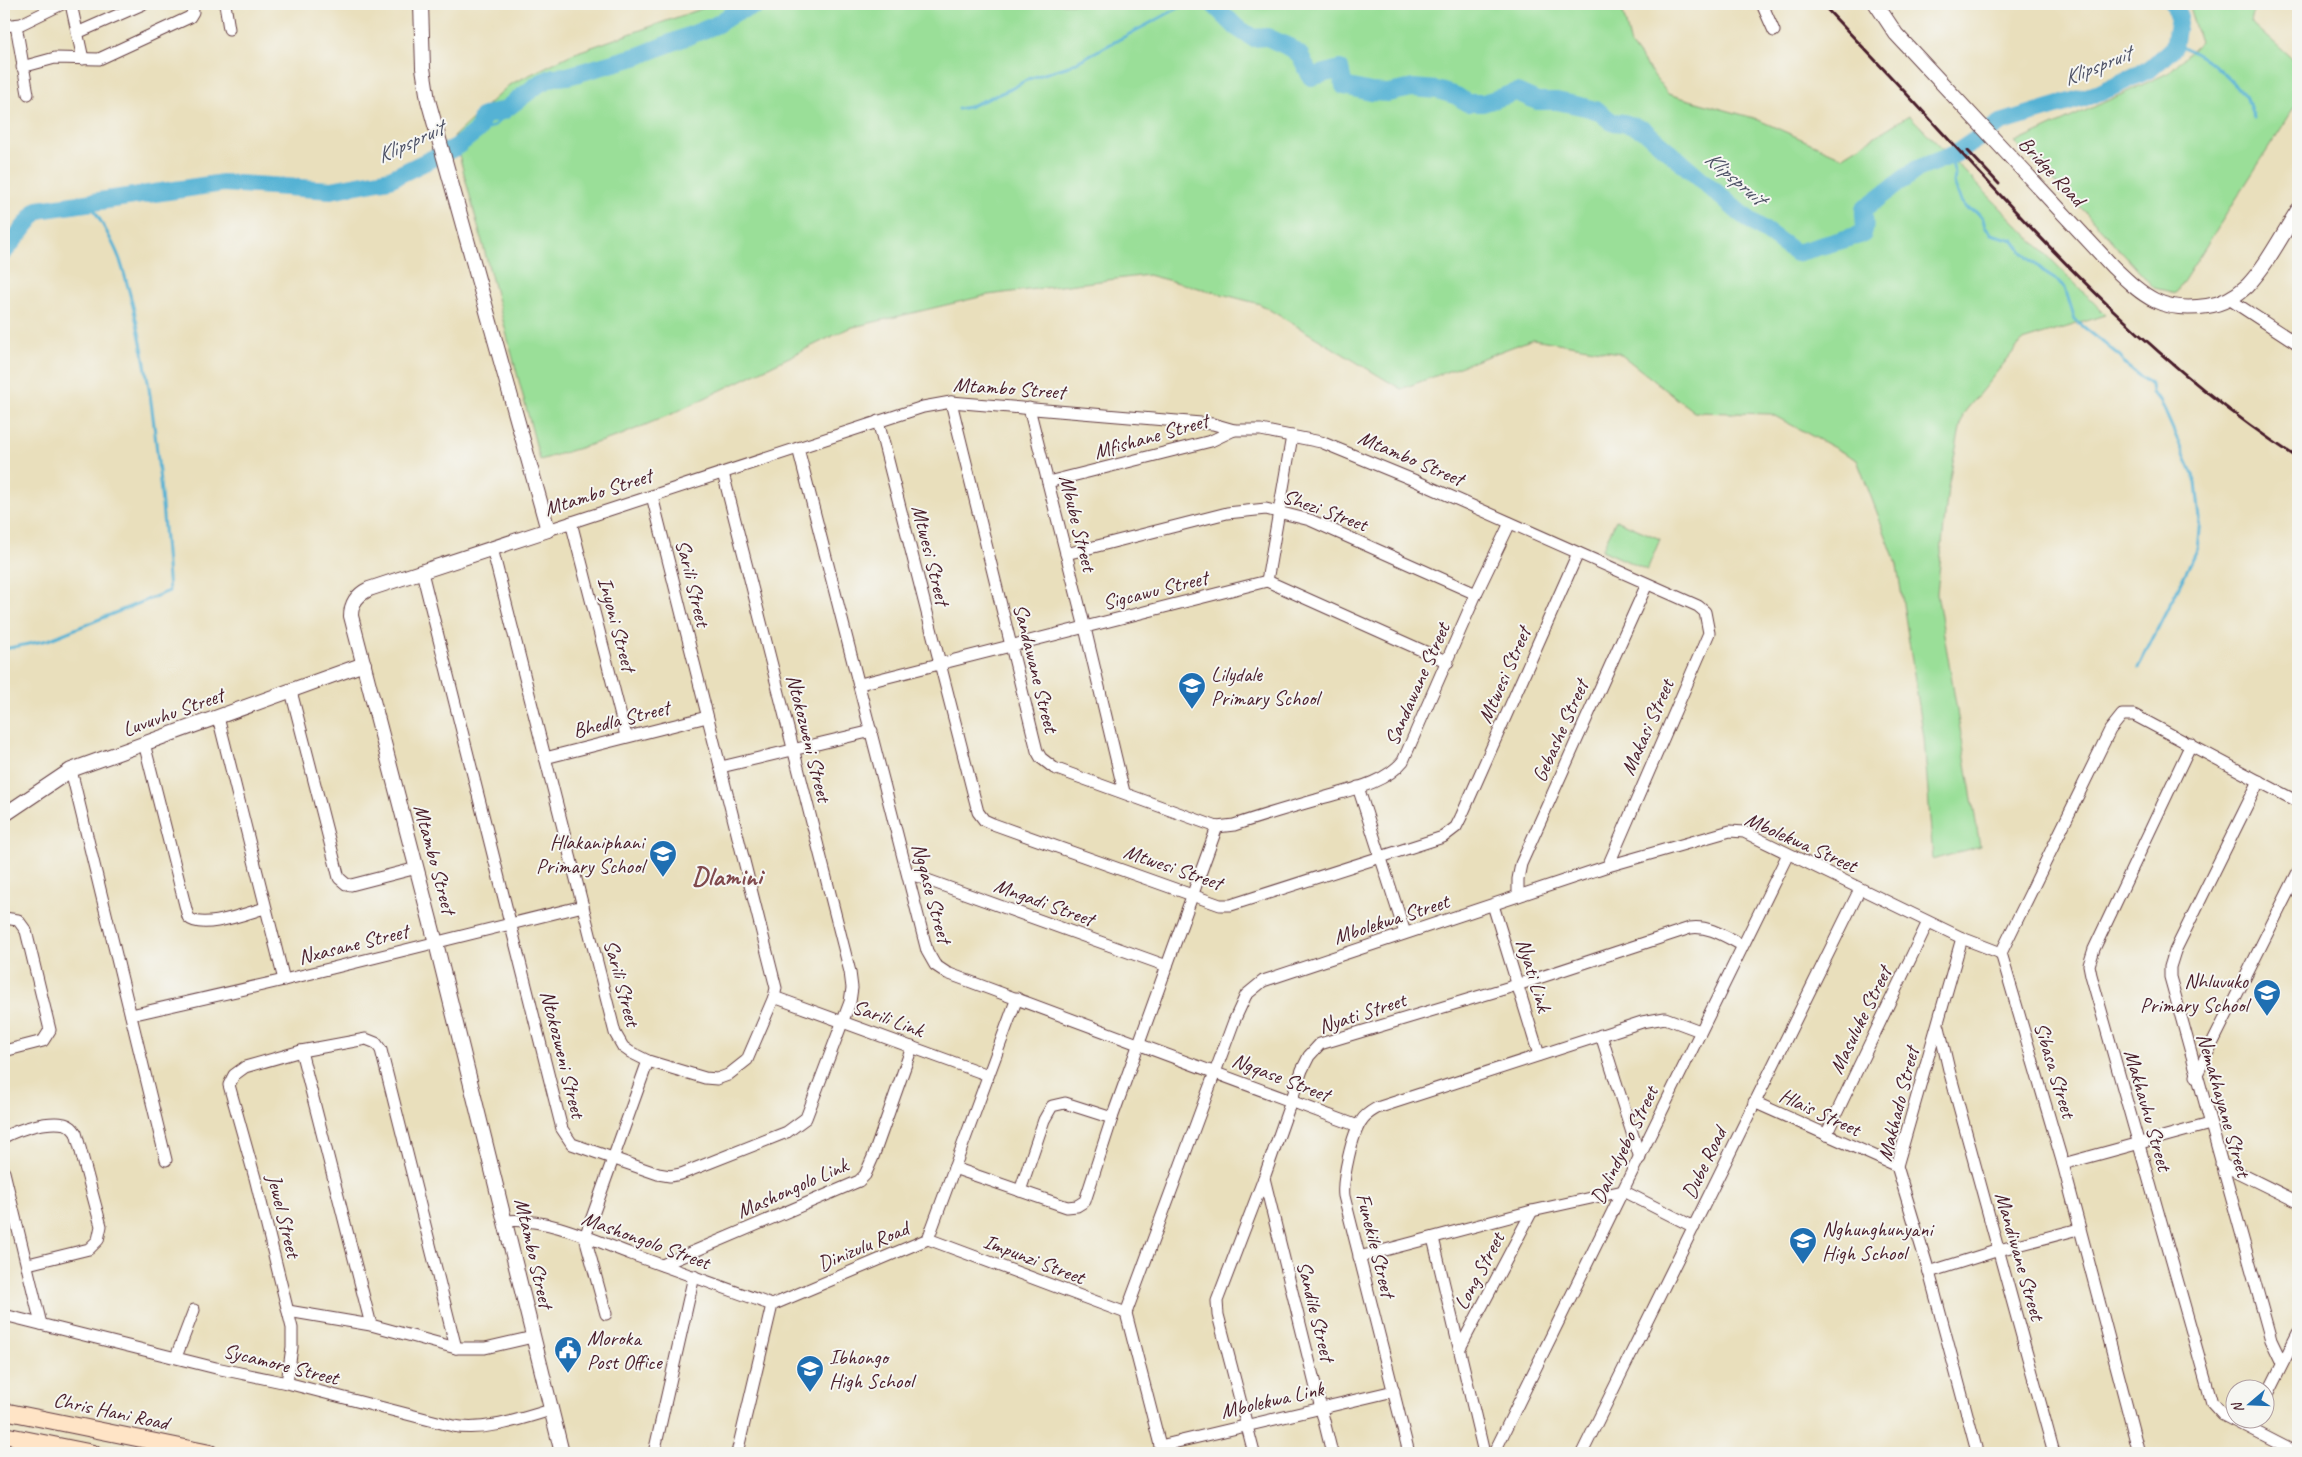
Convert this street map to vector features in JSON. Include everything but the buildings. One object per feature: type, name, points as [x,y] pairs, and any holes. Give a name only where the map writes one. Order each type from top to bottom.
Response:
[{"type":"main road","name":"Chris Hani Road","points":[[4,1411],[210,1453]]},
{"type":"main road","points":[[4,1435],[93,1453]]},
{"type":"street","points":[[4,26],[16,25],[62,4]]},
{"type":"street","points":[[71,4],[83,59]]},
{"type":"street","points":[[77,33],[143,4]]},
{"type":"street","points":[[22,67],[56,58],[99,59],[187,18],[193,14],[192,4]]},
{"type":"street","points":[[225,4],[228,29]]},
{"type":"street","points":[[421,4],[424,84],[548,530]]},
{"type":"street","points":[[1762,4],[1774,32]]},
{"type":"street","name":"Bridge Road","points":[[1876,4],[1896,34],[2114,267],[2151,298],[2167,306],[2188,309],[2211,305],[2229,299]]},
{"type":"street","points":[[16,25],[28,94]]},
{"type":"street","points":[[2298,210],[2248,285],[2229,299],[2298,344]]},
{"type":"street","name":"Mtambo Street","points":[[562,1453],[436,943],[351,616],[354,602],[358,596],[369,589],[492,548],[923,407],[951,402],[1213,424],[1234,430],[1261,430],[1321,442],[1351,453],[1698,606]]},
{"type":"street","name":"Sandawane Street","points":[[951,402],[1041,758],[1054,768],[1217,827],[1234,825],[1358,787],[1391,773],[1403,761],[1448,662],[1476,594],[1510,523]]},
{"type":"street","name":"Mbube Street","points":[[1029,408],[1085,628],[1124,792]]},
{"type":"street","name":"Mtwesi Street","points":[[878,422],[978,812],[984,820],[1220,905],[1231,905],[1443,837],[1456,827],[1578,553]]},
{"type":"street","name":"Mfishane Street","points":[[1048,482],[1211,441],[1234,430]]},
{"type":"street","points":[[1292,436],[1267,581],[1448,662]]},
{"type":"street","name":"Ngqase Street","points":[[798,448],[927,951],[935,965],[947,973],[1358,1126]]},
{"type":"street","name":"Ntokozweni Street","points":[[422,572],[562,1130],[572,1144],[658,1174],[675,1176],[796,1128],[806,1118],[850,1002],[851,981],[723,473]]},
{"type":"street","name":"Sarili Street","points":[[492,548],[615,1033],[623,1047],[648,1060],[705,1078],[717,1079],[728,1076],[747,1060],[774,998],[776,988],[652,496]]},
{"type":"street","name":"Shezi Street","points":[[1066,554],[1227,513],[1256,509],[1278,511],[1310,520],[1476,594]]},
{"type":"street","name":"Inyoni Street","points":[[572,522],[626,736]]},
{"type":"street","name":"Sigcawu Street","points":[[860,684],[1011,644],[1085,628],[1267,581]]},
{"type":"street","name":"Gebashe Street","points":[[1518,896],[1518,879],[1521,864],[1647,584]]},
{"type":"street","name":"Makasi Street","points":[[1608,866],[1709,633],[1705,612],[1698,606]]},
{"type":"street","name":"Luvuvhu Street","points":[[4,815],[71,770],[364,664]]},
{"type":"street","points":[[291,692],[339,878],[346,884],[351,885],[417,868]]},
{"type":"street","points":[[2000,953],[2110,730],[2119,717],[2127,714],[2134,715],[2298,802]]},
{"type":"street","points":[[218,717],[284,980]]},
{"type":"street","name":"Bhedla Street","points":[[545,758],[707,717]]},
{"type":"street","points":[[720,767],[872,731]]},
{"type":"street","points":[[144,743],[188,917],[194,921],[206,923],[265,908]]},
{"type":"street","name":"Makhavhu Street","points":[[2191,744],[2094,948],[2089,964],[2212,1403],[2224,1415]]},
{"type":"street","points":[[71,770],[166,1160]]},
{"type":"street","name":"Nemakhayane Street","points":[[2259,781],[2172,959],[2170,967],[2171,986],[2196,1076],[2271,1340],[2282,1363]]},
{"type":"street","points":[[1358,787],[1405,933]]},
{"type":"street","points":[[954,1168],[1067,1207],[1077,1206],[1085,1201],[1112,1118],[1217,827]]},
{"type":"street","name":"Mbolekwa Street","points":[[1126,1313],[1240,1008],[1253,988],[1280,974],[1493,906],[1608,866],[1730,830],[1744,832],[1928,922],[2000,953]]},
{"type":"street","name":"Dalindyebo Street","points":[[1494,1453],[1788,854]]},
{"type":"street","points":[[2196,1076],[2295,886],[2298,872]]},
{"type":"street","name":"Mngadi Street","points":[[908,873],[1167,966]]},
{"type":"street","name":"Dube Road","points":[[1582,1453],[1860,889]]},
{"type":"street","name":"Nxasane Street","points":[[131,1014],[284,980],[583,906]]},
{"type":"street","name":"Nyati Link","points":[[1493,906],[1539,1055]]},
{"type":"street","points":[[4,918],[16,918],[26,928],[50,1030],[43,1041],[4,1051]]},
{"type":"street","name":"Masuluke Street","points":[[1826,1135],[1928,922]]},
{"type":"street","name":"Nyati Street","points":[[1254,1453],[1216,1301],[1264,1178],[1290,1101],[1309,1056],[1320,1044],[1517,985],[1690,928],[1699,927],[1707,929],[1742,945]]},
{"type":"street","name":"Makhado Street","points":[[1962,938],[1897,1166],[1929,1272],[1975,1453]]},
{"type":"street","name":"Sibasa Street","points":[[2000,953],[2063,1164],[2139,1453]]},
{"type":"street","name":"Sarili Link","points":[[774,998],[912,1046],[988,1075]]},
{"type":"street","name":"Dinizulu Road","points":[[772,1305],[928,1239],[1017,998]]},
{"type":"street","points":[[1358,1126],[1367,1114],[1377,1108],[1656,1019],[1665,1018],[1700,1031]]},
{"type":"street","name":"Mandiwane Street","points":[[1938,1025],[2054,1453]]},
{"type":"street","points":[[1601,1035],[1640,1158]]},
{"type":"street","points":[[371,1325],[301,1051],[366,1039],[376,1043],[381,1050],[456,1348]]},
{"type":"street","name":"Mashongolo Link","points":[[662,1265],[859,1181],[865,1176],[912,1046]]},
{"type":"street","name":"Jewel Street","points":[[287,1383],[292,1347],[288,1311],[255,1178],[230,1094],[230,1080],[245,1067],[301,1051]]},
{"type":"street","points":[[606,1314],[585,1237],[615,1158],[648,1060]]},
{"type":"street","points":[[1926,1067],[1949,1070]]},
{"type":"street","name":"Hlais Street","points":[[1754,1102],[1897,1166]]},
{"type":"street","points":[[1020,1191],[1044,1120],[1052,1106],[1065,1103],[1112,1118]]},
{"type":"street","points":[[4,1138],[50,1124],[67,1124],[72,1128],[76,1133],[101,1226],[98,1240],[88,1249],[28,1264]]},
{"type":"street","points":[[2063,1164],[2210,1124]]},
{"type":"street","name":"Funekile Street","points":[[1358,1126],[1343,1184],[1359,1257],[1409,1453]]},
{"type":"street","points":[[2221,1164],[2298,1202]]},
{"type":"street","points":[[4,1172],[28,1264],[41,1324]]},
{"type":"street","name":"Sandile Street","points":[[1264,1178],[1332,1453]]},
{"type":"street","points":[[1623,1191],[1694,1227]]},
{"type":"street","name":"Long Street","points":[[1359,1257],[1532,1212],[1623,1191]]},
{"type":"street","name":"Long Street","points":[[1460,1348],[1532,1212]]},
{"type":"street","name":"Mashongolo Street","points":[[506,1221],[523,1219],[585,1237],[772,1305]]},
{"type":"street","points":[[1929,1272],[1999,1250],[2079,1229]]},
{"type":"street","name":"Long Street","points":[[1433,1238],[1484,1453]]},
{"type":"street","name":"Impunzi Street","points":[[928,1239],[1126,1313]]},
{"type":"street","points":[[654,1453],[694,1276]]},
{"type":"street","points":[[736,1453],[772,1305]]},
{"type":"street","points":[[176,1357],[194,1310]]},
{"type":"street","points":[[288,1311],[371,1325],[402,1335],[456,1348],[485,1348],[533,1337]]},
{"type":"street","points":[[1126,1313],[1161,1450]]},
{"type":"street","name":"Sycamore Street","points":[[4,1315],[287,1383],[462,1428],[487,1426],[551,1410]]},
{"type":"street","points":[[2274,1380],[2298,1333]]},
{"type":"street","name":"Mbolekwa Link","points":[[1161,1450],[1246,1425],[1394,1391]]},
{"type":"street","name":"Makhavhu Street","points":[[2263,1430],[2298,1453]]},
{"type":"green space","points":[[715,4],[1621,4],[1631,45],[1668,94],[1754,118],[1842,157],[1909,115],[2106,315],[2022,341],[1963,414],[1948,487],[1937,593],[1980,846],[1933,860],[1924,738],[1897,565],[1857,460],[1771,414],[1694,412],[1619,353],[1533,339],[1401,389],[1260,304],[1148,275],[988,295],[849,328],[674,413],[619,436],[540,460],[454,136],[509,85],[572,54]]},
{"type":"green space","points":[[2188,4],[2255,4],[2251,22],[2298,64],[2298,102],[2176,293],[2154,288],[2087,214],[2015,143],[2168,73],[2200,42]]},
{"type":"green space","points":[[1616,520],[1660,539],[1647,570],[1602,550]]},
{"type":"waterway","name":"Klipspruit","points":[[4,252],[38,210],[223,183],[331,190],[390,179],[456,147],[479,129],[482,117],[503,111],[540,83],[554,77],[568,76],[638,56],[716,25],[736,12],[759,4]]},
{"type":"waterway","points":[[958,109],[968,107],[1011,89],[1028,79],[1069,66],[1186,4]]},
{"type":"waterway","name":"Klipspruit","points":[[1213,4],[1236,27],[1253,38],[1267,37],[1291,48],[1300,55],[1311,77],[1340,69],[1344,86],[1371,92],[1388,93],[1413,88],[1437,90],[1457,96],[1467,103],[1483,103],[1517,92],[1537,101],[1557,101],[1585,107],[1598,111],[1612,122],[1624,123],[1644,130],[1740,213],[1796,253],[1863,234],[1865,228],[1864,209],[1917,169],[1955,154],[2000,123],[2099,93],[2150,69],[2174,47],[2179,17],[2174,4]]},
{"type":"waterway","points":[[2175,42],[2212,63],[2227,77],[2246,96],[2254,118]]},
{"type":"waterway","points":[[538,84],[564,84],[575,74]]},
{"type":"waterway","points":[[477,131],[492,127],[502,117],[507,108]]},
{"type":"waterway","points":[[1950,156],[1955,174],[1954,183],[1966,208],[1977,212],[1991,234],[2013,240],[2023,253],[2048,275],[2058,281],[2065,288],[2075,320],[2121,357],[2124,364],[2151,385],[2152,393],[2160,400],[2196,482],[2200,519],[2197,550],[2138,668]]},
{"type":"waterway","points":[[4,649],[48,640],[169,591],[159,465],[141,341],[120,260],[90,202]]},
{"type":"railway","points":[[1822,4],[2022,218],[2108,305],[2199,386],[2247,423],[2298,458]]},
{"type":"railway","points":[[1968,151],[1999,184]]},
{"type":"place","name":"Lilydale Primary School","points":[[1192,710]]},
{"type":"place","name":"Hlakaniphani Primary School","points":[[663,878]]},
{"type":"place","name":"Nhluvuko Primary School","points":[[2267,1017]]},
{"type":"place","name":"Nghunghunyani High School","points":[[1803,1265]]},
{"type":"place","name":"Moroka Post Office","points":[[568,1374]]},
{"type":"place","name":"Ibhongo High School","points":[[810,1393]]},
{"type":"district","name":"Dlamini","points":[[727,876]]}]
